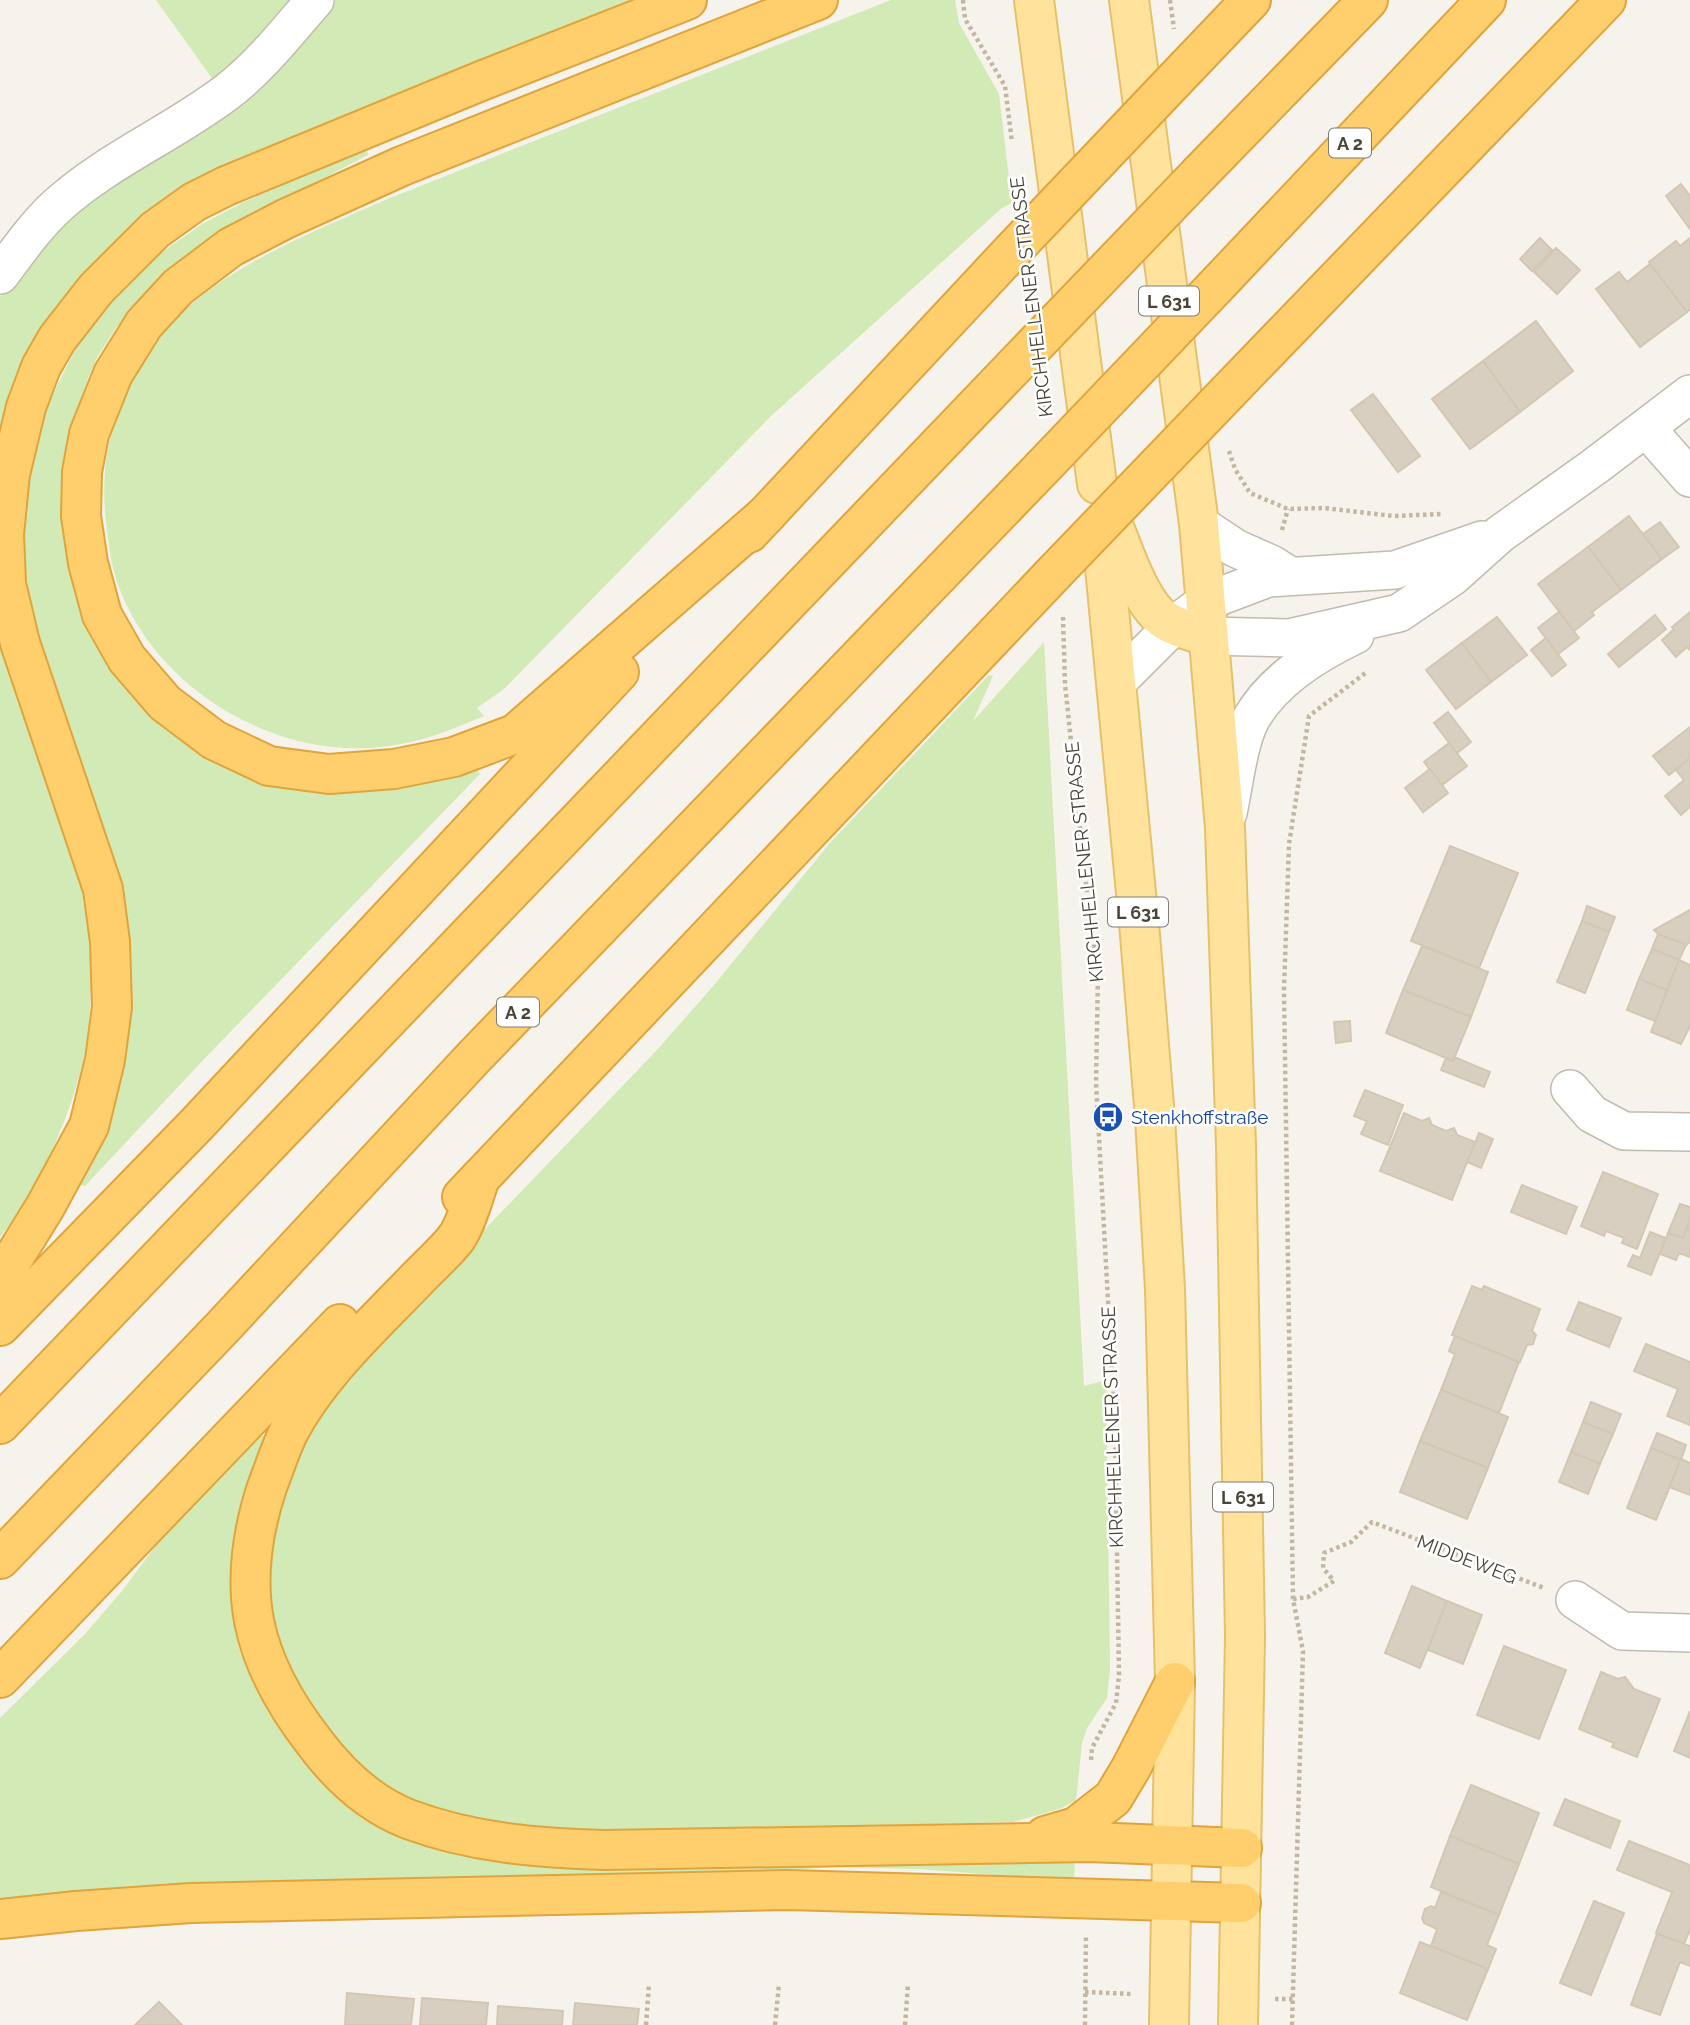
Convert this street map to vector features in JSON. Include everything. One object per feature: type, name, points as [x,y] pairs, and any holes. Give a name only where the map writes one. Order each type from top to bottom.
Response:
[{"type":"highway","points":[[0,1280],[45,1207],[89,1126],[105,1060],[112,1007],[110,942],[103,889],[20,643],[6,584],[4,534],[10,474],[26,407],[41,367],[57,339],[96,289],[155,230],[194,202],[226,186],[481,81],[687,0]]},
{"type":"highway","points":[[766,514],[515,734],[454,757],[394,769],[329,774],[269,766],[214,740],[165,703],[127,659],[102,615],[88,563],[82,516],[82,472],[89,434],[113,374],[144,324],[178,287],[231,247],[285,219],[402,166],[818,0]]},
{"type":"highway","points":[[0,1326],[207,1114],[1012,251],[1251,0]]},
{"type":"highway","points":[[0,1424],[1034,368],[1200,173],[1368,0]]},
{"type":"highway","name":"A 2","points":[[0,1559],[474,1057],[1040,470],[1486,0]]},
{"type":"highway","points":[[0,1678],[480,1178],[1054,573],[1606,0]]},
{"type":"highway","points":[[480,1178],[457,1236],[335,1365],[306,1404],[288,1433],[258,1514],[250,1560],[250,1601],[257,1639],[284,1699],[333,1766],[365,1795],[406,1818],[459,1835],[528,1846],[605,1850],[1089,1842],[1242,1847]]},
{"type":"highway","points":[[1023,1842],[1076,1827],[1113,1798],[1175,1682]]},
{"type":"highway","points":[[0,1919],[191,1903],[788,1890],[1241,1903]]},
{"type":"main road","name":"KIRCHHELLENER STRASSE","points":[[1034,0],[1097,484]]},
{"type":"main road","name":"L 631","points":[[1129,0],[1199,524],[1195,621],[1225,828],[1236,1146],[1245,1636],[1238,2025]]},
{"type":"main road","name":"L 631","points":[[1169,2025],[1175,1682],[1164,1276],[1154,1118],[1117,682],[1108,533],[1157,614],[1195,621]]},
{"type":"street","points":[[0,275],[58,205],[228,92],[260,63],[315,0]]},
{"type":"street","points":[[1225,828],[1250,721],[1265,699],[1301,666],[1346,639],[1399,613],[1452,577],[1500,534],[1690,394]]},
{"type":"street","points":[[1646,428],[1690,478]]},
{"type":"street","points":[[1199,524],[1236,548],[1290,576]]},
{"type":"street","points":[[1117,682],[1195,621],[1268,578],[1395,570],[1500,534]]},
{"type":"street","points":[[1195,621],[1289,638],[1399,613]]},
{"type":"street","points":[[1570,1089],[1592,1114],[1624,1131],[1690,1132]]},
{"type":"street","points":[[1575,1600],[1622,1631],[1690,1633]]},
{"type":"path","points":[[963,0],[965,19],[1005,86],[1013,146]]},
{"type":"path","name":"KIRCHHELLENER STRASSE","points":[[1034,368],[1046,421]]},
{"type":"path","points":[[1288,509],[1324,508],[1393,516],[1444,514]]},
{"type":"path","name":"KIRCHHELLENER STRASSE","points":[[1062,610],[1065,684],[1098,975],[1096,1083],[1115,1427],[1119,1675],[1116,1703],[1092,1748],[1089,1817]]},
{"type":"path","points":[[1292,2025],[1303,1651],[1293,1599],[1283,990],[1289,844],[1309,716]]},
{"type":"path","name":"MIDDEWEG","points":[[1293,1599],[1308,1597],[1334,1581],[1322,1568],[1324,1553],[1351,1542],[1372,1522],[1575,1600]]},
{"type":"path","points":[[1085,2025],[1087,1897]]},
{"type":"path","points":[[646,2025],[649,1984]]},
{"type":"path","points":[[775,2025],[779,1984]]},
{"type":"path","points":[[905,2025],[908,1984]]},
{"type":"green space","points":[[156,0],[295,0],[214,81]]},
{"type":"green space","points":[[334,0],[642,0],[195,186],[0,434],[0,297],[6,289],[51,237],[89,201],[260,84]]},
{"type":"green space","points":[[891,0],[955,0],[959,23],[999,94],[1012,203],[1002,208],[771,416],[504,689],[477,708],[484,716],[425,738],[389,746],[348,748],[306,743],[266,731],[228,712],[194,688],[163,660],[139,627],[117,582],[104,500],[107,455],[117,412],[135,370],[169,324],[196,300],[226,279],[325,226]]},
{"type":"green space","points":[[367,149],[368,155],[263,210],[154,285],[116,328],[88,378],[70,433],[67,543],[217,754],[475,766],[480,774],[85,1186],[77,1184],[120,1058],[26,592],[22,533],[28,471],[45,410],[78,344],[101,312],[125,285],[162,252],[204,223],[244,202]]},
{"type":"green space","points":[[0,639],[15,691],[84,887],[89,915],[91,986],[82,1065],[60,1133],[39,1178],[0,1237]]},
{"type":"green space","points":[[1044,642],[1084,1386],[1106,1380],[1110,1668],[1107,1698],[1087,1728],[1082,1743],[1076,1801],[1059,1809],[1013,1822],[569,1832],[474,1823],[394,1794],[337,1747],[285,1667],[269,1606],[268,1552],[281,1492],[312,1426],[366,1353],[657,1050],[829,844],[989,675],[993,676],[973,721]]},
{"type":"green space","points":[[259,1434],[265,1437],[244,1491],[234,1543],[234,1612],[241,1654],[273,1720],[303,1759],[338,1792],[393,1831],[455,1852],[553,1865],[1075,1856],[1074,1881],[918,1869],[832,1867],[686,1878],[135,1886],[0,1899],[0,1718],[85,1634],[122,1591],[169,1528]]},
{"type":"building","points":[[1681,184],[1690,196],[1690,229],[1666,196]]},
{"type":"building","points":[[1540,238],[1552,250],[1532,271],[1520,259]]},
{"type":"building","points":[[1690,238],[1690,309],[1687,312],[1649,262],[1676,241],[1680,246]]},
{"type":"building","points":[[1556,248],[1580,270],[1557,294],[1534,272]]},
{"type":"building","points":[[1650,264],[1687,312],[1640,347],[1596,289],[1619,272],[1627,282]]},
{"type":"building","points":[[1536,321],[1573,371],[1520,412],[1483,361]]},
{"type":"building","points":[[1483,361],[1520,412],[1470,449],[1432,399]]},
{"type":"building","points":[[1373,394],[1420,456],[1398,472],[1351,410]]},
{"type":"building","points":[[1629,516],[1662,559],[1621,590],[1588,547]]},
{"type":"building","points":[[1660,522],[1679,547],[1662,559],[1643,534]]},
{"type":"building","points":[[1588,547],[1621,590],[1592,612],[1594,615],[1574,631],[1538,584]]},
{"type":"building","points":[[1559,612],[1579,638],[1558,654],[1538,628]]},
{"type":"building","points":[[1690,612],[1690,650],[1687,647],[1676,657],[1662,640],[1674,629],[1672,627]]},
{"type":"building","points":[[1655,615],[1666,629],[1619,667],[1608,654]]},
{"type":"building","points":[[1497,617],[1527,655],[1491,682],[1462,643]]},
{"type":"building","points":[[1546,638],[1566,665],[1552,676],[1531,650]]},
{"type":"building","points":[[1462,643],[1491,682],[1456,709],[1426,670]]},
{"type":"building","points":[[1448,712],[1471,742],[1457,753],[1434,723]]},
{"type":"building","points":[[1690,727],[1690,758],[1669,775],[1653,756]]},
{"type":"building","points":[[1449,743],[1467,766],[1442,785],[1424,762]]},
{"type":"building","points":[[1690,758],[1690,807],[1681,815],[1665,796],[1684,780],[1676,770]]},
{"type":"building","points":[[1430,769],[1448,793],[1423,812],[1405,788]]},
{"type":"building","points":[[1450,846],[1518,873],[1479,968],[1411,941]]},
{"type":"building","points":[[1587,906],[1615,917],[1609,932],[1582,921]]},
{"type":"building","points":[[1690,910],[1690,942],[1686,945],[1654,930]]},
{"type":"building","points":[[1582,921],[1609,932],[1585,993],[1557,982]]},
{"type":"building","points":[[1658,934],[1686,945],[1679,960],[1652,949]]},
{"type":"building","points":[[1422,946],[1488,972],[1471,1017],[1403,990]]},
{"type":"building","points":[[1652,949],[1679,960],[1667,990],[1639,979]]},
{"type":"building","points":[[1679,960],[1690,965],[1690,1026],[1681,1044],[1651,1032]]},
{"type":"building","points":[[1639,979],[1667,990],[1655,1021],[1627,1010]]},
{"type":"building","points":[[1403,990],[1471,1017],[1453,1061],[1386,1033]]},
{"type":"building","points":[[1350,1021],[1351,1041],[1336,1043],[1334,1022]]},
{"type":"building","points":[[1454,1057],[1490,1072],[1484,1087],[1441,1070],[1446,1058],[1453,1061]]},
{"type":"building","points":[[1365,1090],[1403,1105],[1388,1145],[1361,1134],[1367,1121],[1354,1116]]},
{"type":"building","points":[[1404,1113],[1422,1121],[1429,1118],[1432,1125],[1446,1131],[1454,1128],[1457,1135],[1475,1142],[1452,1200],[1380,1171]]},
{"type":"building","points":[[1479,1133],[1493,1139],[1481,1168],[1467,1162]]},
{"type":"building","points":[[1603,1172],[1658,1194],[1637,1249],[1622,1243],[1624,1238],[1606,1231],[1604,1236],[1581,1226]]},
{"type":"building","points":[[1522,1185],[1577,1207],[1566,1234],[1511,1212]]},
{"type":"building","points":[[1680,1204],[1690,1207],[1690,1220],[1683,1238],[1668,1233]]},
{"type":"building","points":[[1690,1220],[1690,1257],[1679,1253],[1676,1260],[1660,1254],[1668,1233],[1683,1238]]},
{"type":"building","points":[[1650,1232],[1666,1238],[1651,1275],[1628,1266],[1633,1255],[1640,1258]]},
{"type":"building","points":[[1472,1286],[1482,1290],[1484,1286],[1540,1309],[1532,1331],[1536,1335],[1533,1344],[1527,1345],[1520,1362],[1452,1335]]},
{"type":"building","points":[[1579,1302],[1621,1318],[1609,1347],[1567,1330]]},
{"type":"building","points":[[1455,1336],[1519,1362],[1499,1413],[1441,1390],[1455,1354],[1449,1351]]},
{"type":"building","points":[[1646,1344],[1690,1362],[1690,1425],[1667,1416],[1678,1389],[1634,1371]]},
{"type":"building","points":[[1441,1390],[1508,1417],[1488,1468],[1420,1441]]},
{"type":"building","points":[[1591,1402],[1621,1414],[1613,1434],[1583,1422]]},
{"type":"building","points":[[1583,1422],[1613,1434],[1600,1464],[1571,1452]]},
{"type":"building","points":[[1657,1433],[1686,1445],[1681,1460],[1651,1448]]},
{"type":"building","points":[[1420,1441],[1488,1468],[1467,1519],[1400,1492]]},
{"type":"building","points":[[1651,1448],[1681,1460],[1656,1520],[1627,1508]]},
{"type":"building","points":[[1571,1452],[1600,1464],[1588,1494],[1559,1482]]},
{"type":"building","points":[[1681,1459],[1690,1463],[1690,1495],[1669,1487]]},
{"type":"building","points":[[1412,1586],[1447,1601],[1420,1668],[1385,1653]]},
{"type":"building","points":[[1447,1601],[1482,1615],[1463,1664],[1428,1650]]},
{"type":"building","points":[[1504,1646],[1566,1670],[1539,1739],[1477,1715]]},
{"type":"building","points":[[1601,1672],[1618,1679],[1625,1677],[1634,1689],[1660,1699],[1637,1757],[1612,1747],[1614,1743],[1579,1729]]},
{"type":"building","points":[[1690,1711],[1690,1758],[1674,1751]]},
{"type":"building","points":[[1471,1785],[1539,1813],[1519,1864],[1450,1836]]},
{"type":"building","points":[[1565,1799],[1620,1821],[1610,1848],[1554,1825]]},
{"type":"building","points":[[1450,1836],[1519,1864],[1499,1915],[1431,1887]]},
{"type":"building","points":[[1629,1841],[1690,1865],[1690,1930],[1684,1944],[1656,1933],[1672,1892],[1617,1870]]},
{"type":"building","points":[[1441,1892],[1499,1915],[1487,1945],[1496,1949],[1488,1969],[1431,1946],[1437,1929],[1424,1923],[1422,1918],[1425,1909],[1431,1906],[1435,1908]]},
{"type":"building","points":[[1594,1901],[1624,1913],[1591,1995],[1560,1983]]},
{"type":"building","points":[[1657,1934],[1690,1946],[1690,1966],[1680,1962],[1660,2015],[1631,2005]]},
{"type":"building","points":[[1420,1942],[1488,1969],[1467,2020],[1400,1993]]},
{"type":"building","points":[[347,1993],[414,1999],[411,2025],[345,2025]]},
{"type":"building","points":[[422,1998],[488,2003],[486,2025],[420,2025]]},
{"type":"building","points":[[159,2002],[182,2025],[135,2025]]},
{"type":"building","points":[[575,2003],[639,2009],[637,2025],[573,2025]]},
{"type":"building","points":[[498,2006],[563,2011],[562,2025],[497,2025]]},
{"type":"place","name":"Stenkhoffstraße","points":[[1108,1117]]}]
